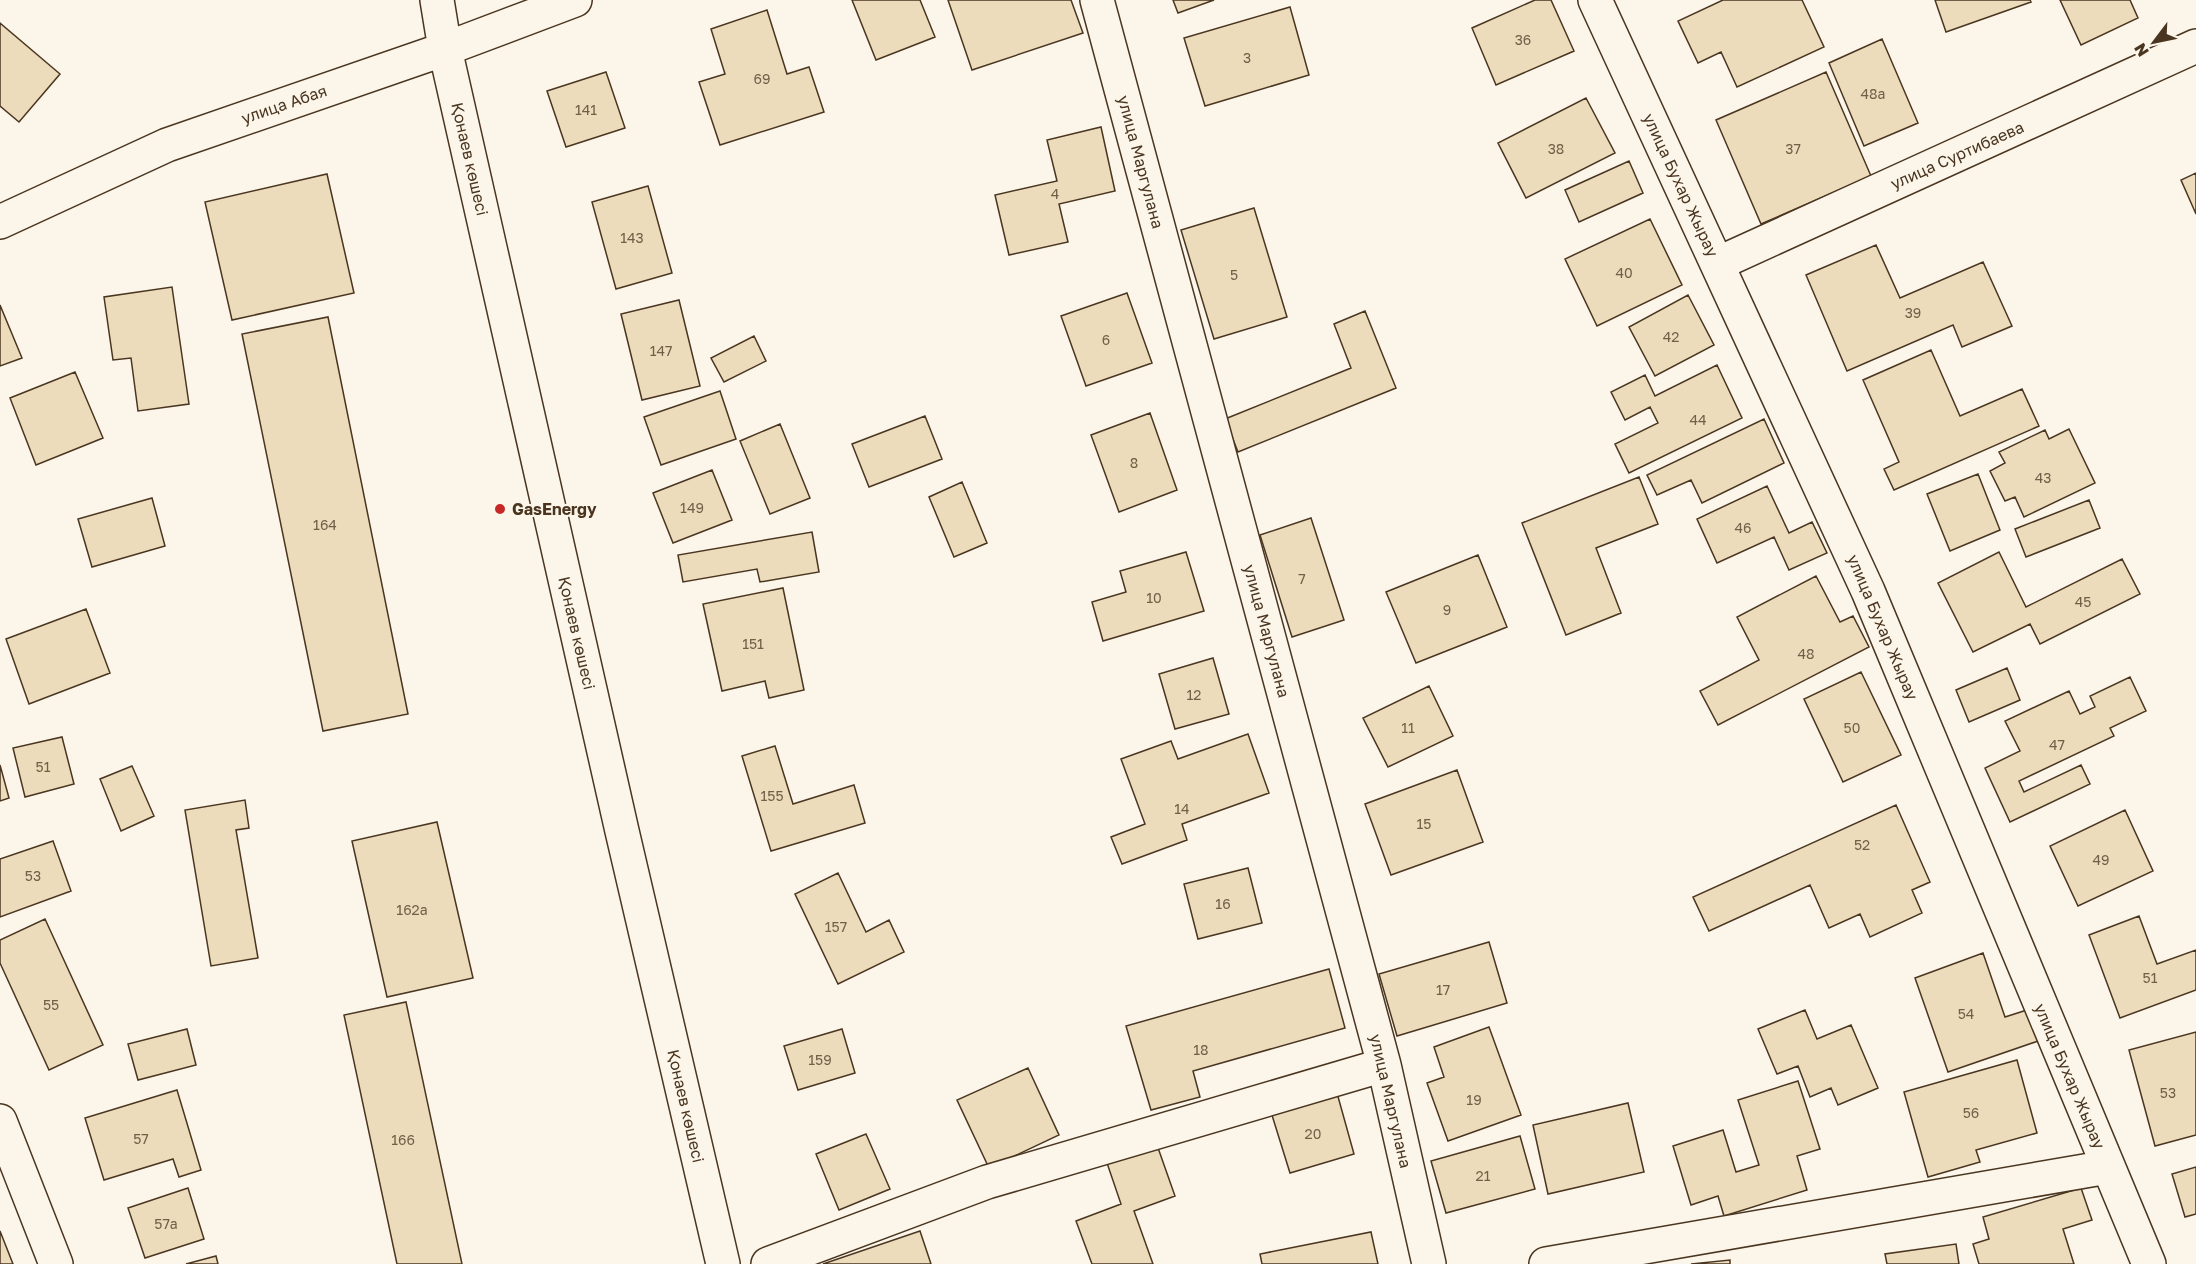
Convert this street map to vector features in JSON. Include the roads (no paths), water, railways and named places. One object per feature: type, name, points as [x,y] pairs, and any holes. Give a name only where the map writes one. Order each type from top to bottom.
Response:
[{"type":"street","name":"Қонаев көшесі","points":[[437,0],[445,49],[723,1264]]},
{"type":"street","name":"улица Абая","points":[[0,222],[167,145],[445,49],[574,0]]},
{"type":"street","name":"улица Маргулана","points":[[1097,0],[1384,1065],[1429,1264]]},
{"type":"street","name":"улица Бухар Жырау","points":[[1595,0],[1868,591],[2149,1264]]},
{"type":"street","name":"улица Суртибаева","points":[[1718,264],[2196,46]]},
{"type":"street","points":[[768,1264],[987,1182],[1384,1065]]},
{"type":"street","points":[[0,1121],[56,1264]]},
{"type":"street","points":[[1546,1264],[2108,1167]]},
{"type":"place","name":"GasEnergy","points":[[500,509]]}]
